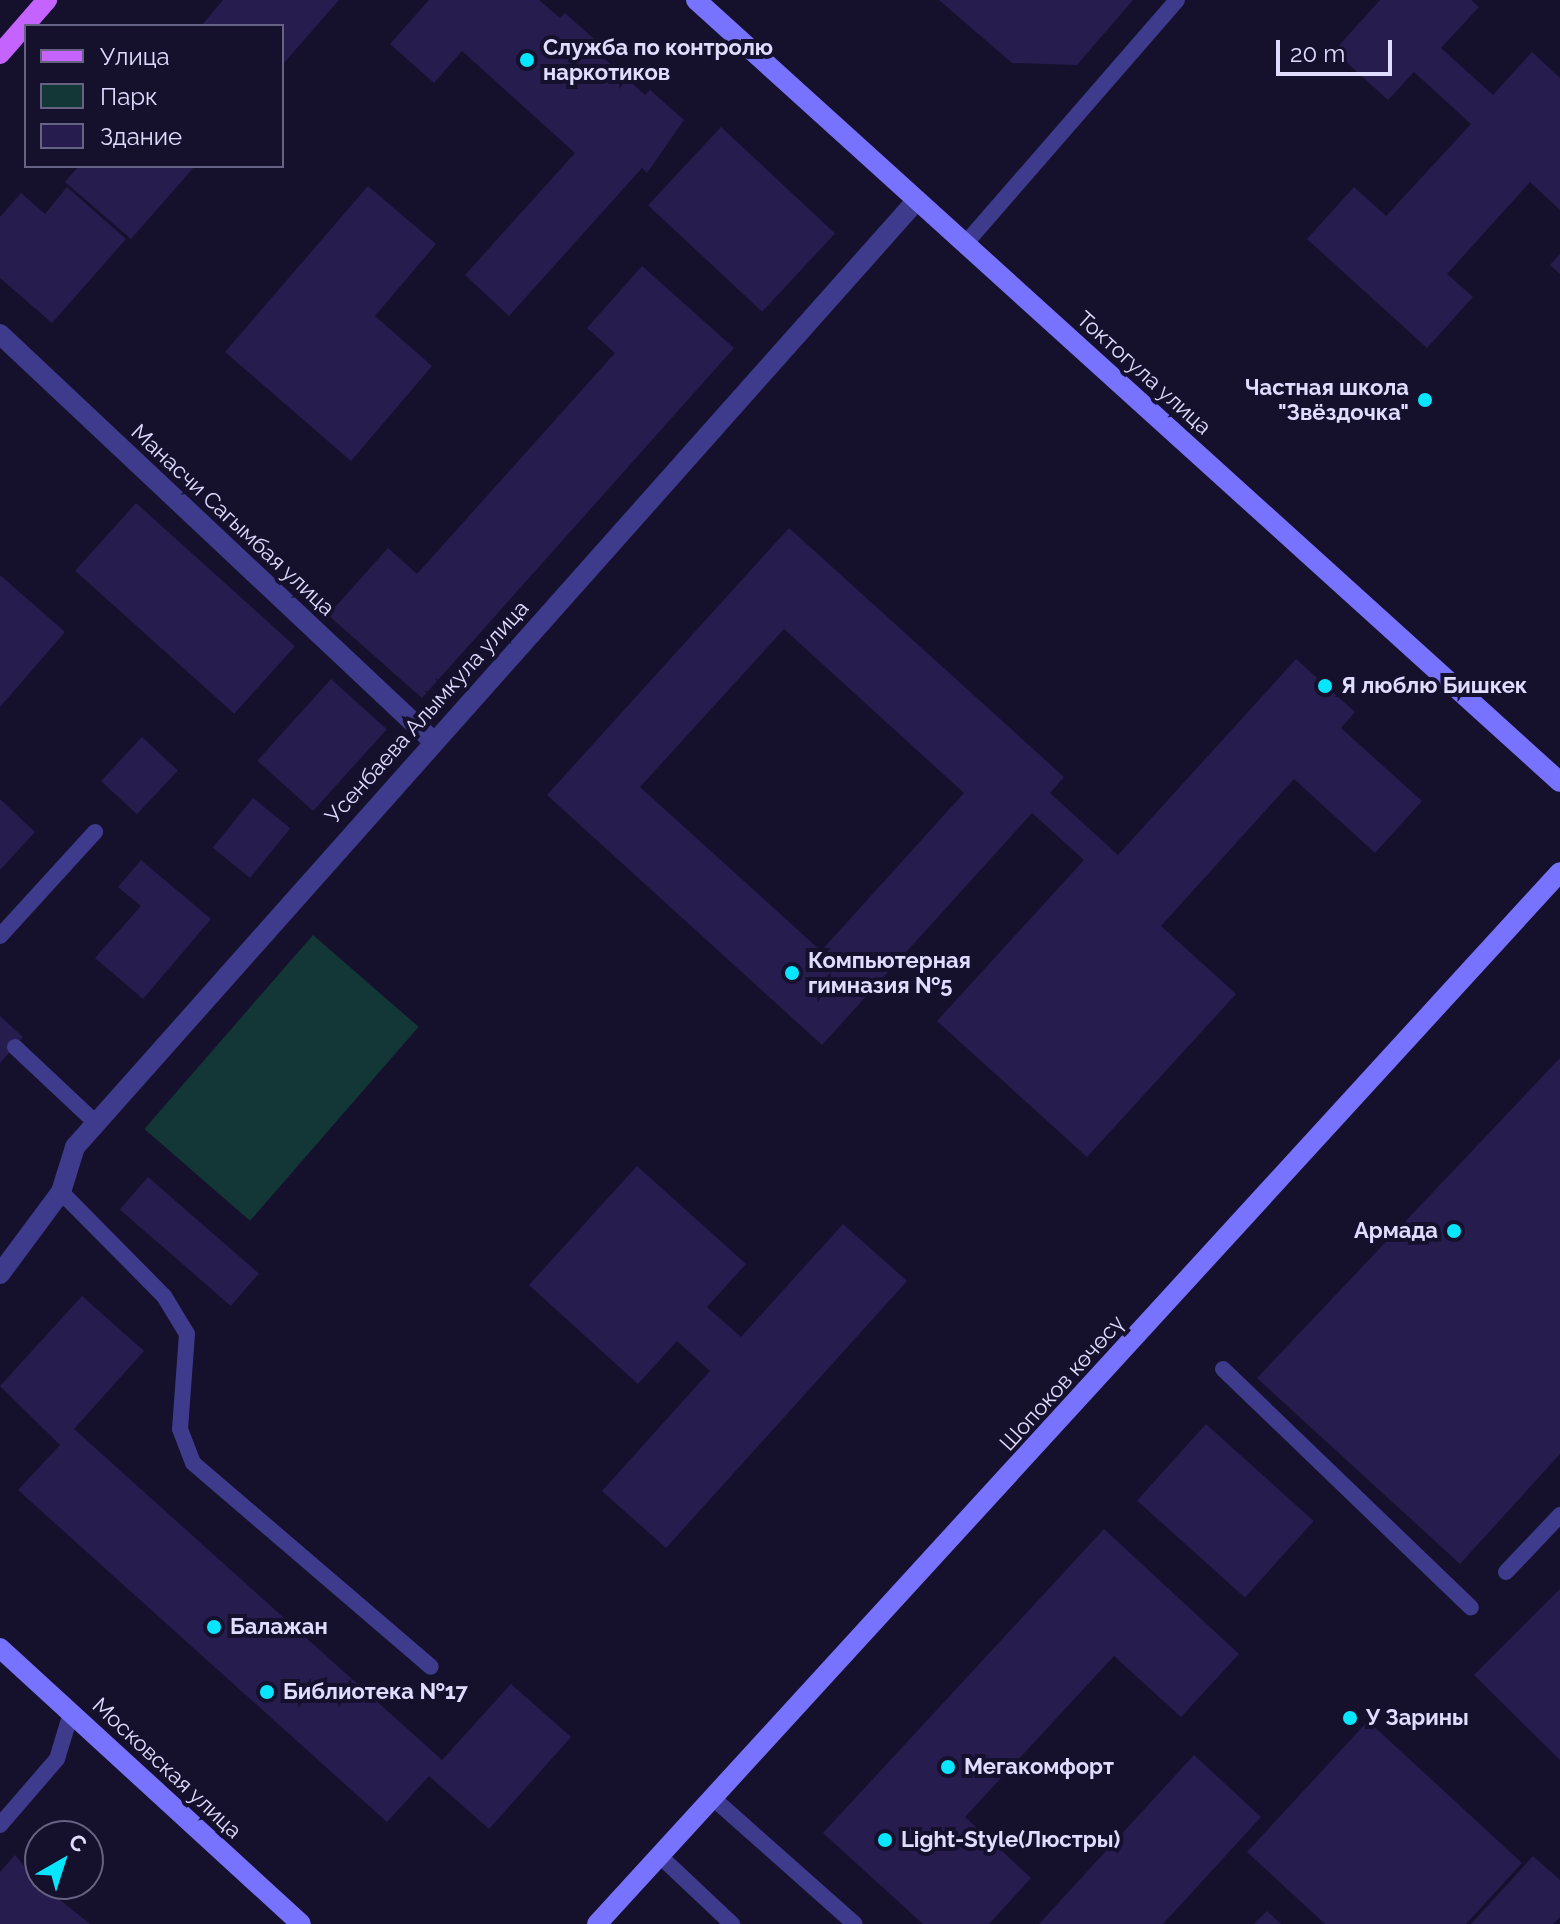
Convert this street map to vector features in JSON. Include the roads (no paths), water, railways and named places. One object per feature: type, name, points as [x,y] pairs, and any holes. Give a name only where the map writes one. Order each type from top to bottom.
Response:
[{"type":"main road","points":[[26,24],[47,0]]},
{"type":"main road","name":"Токтогула улица","points":[[696,0],[1560,782]]},
{"type":"main road","points":[[0,54],[24,26]]},
{"type":"main road","name":"Шопоков көчөсү","points":[[597,1924],[1560,872]]},
{"type":"main road","name":"Московская улица","points":[[0,1648],[301,1924]]},
{"type":"street","name":"Усенбаева Алымкула улица","points":[[0,1274],[61,1192],[75,1147],[917,200]]},
{"type":"street","name":"Манасчи Сагымбая улица","points":[[0,334],[433,741]]},
{"type":"lane","points":[[965,244],[1177,0]]},
{"type":"lane","points":[[0,936],[95,832]]},
{"type":"lane","points":[[15,1047],[96,1123]]},
{"type":"lane","points":[[61,1192],[164,1296],[187,1334],[180,1429],[193,1463],[431,1667]]},
{"type":"lane","points":[[1223,1369],[1471,1608]]},
{"type":"lane","points":[[1506,1572],[1560,1515]]},
{"type":"lane","points":[[0,1825],[57,1759],[71,1713]]},
{"type":"lane","points":[[714,1799],[855,1924]]},
{"type":"lane","points":[[661,1857],[732,1924]]},
{"type":"place","name":"Служба по контролю наркотиков","points":[[527,60]]},
{"type":"place","name":"Частная школа \"Звёздочка\"","points":[[1425,400]]},
{"type":"place","name":"Я люблю Бишкек","points":[[1325,686]]},
{"type":"place","name":"Компьютерная гимназия №5","points":[[792,973]]},
{"type":"place","name":"Армада","points":[[1454,1231]]},
{"type":"place","name":"Балажан","points":[[214,1627]]},
{"type":"place","name":"Библиотека №17","points":[[267,1692]]},
{"type":"place","name":"У Зарины","points":[[1350,1718]]},
{"type":"place","name":"Мегакомфорт","points":[[948,1767]]},
{"type":"place","name":"Light-Style(Люстры)","points":[[885,1840]]}]
